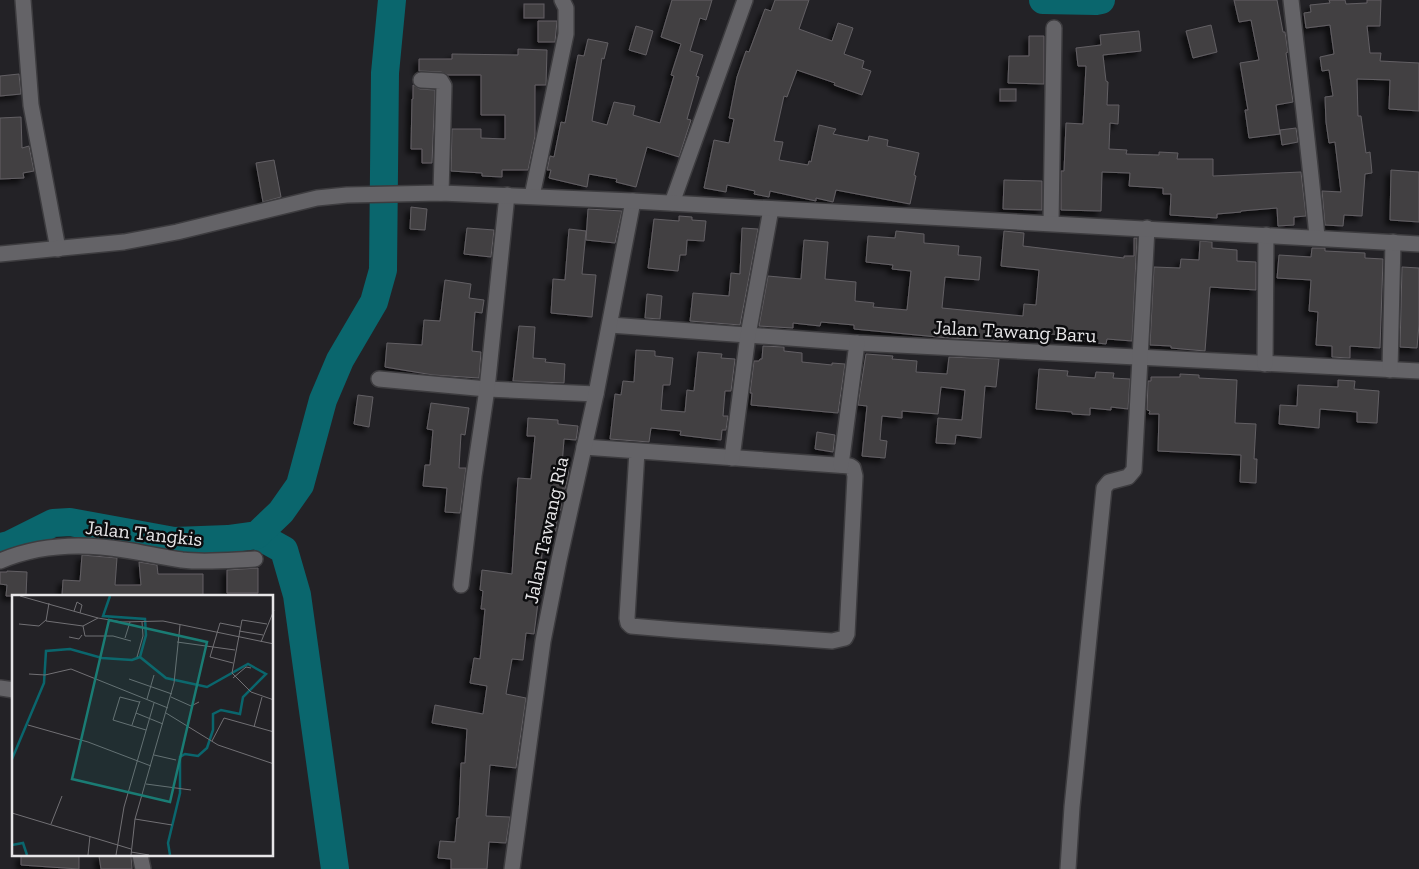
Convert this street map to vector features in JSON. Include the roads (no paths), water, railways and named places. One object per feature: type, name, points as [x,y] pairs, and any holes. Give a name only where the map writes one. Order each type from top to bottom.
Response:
[{"type":"street","points":[[23,0],[31,105],[58,249]]},
{"type":"street","points":[[532,196],[566,34],[566,8],[562,0]]},
{"type":"street","points":[[672,203],[745,0]]},
{"type":"street","points":[[1291,0],[1310,156],[1317,237]]},
{"type":"street","points":[[1051,223],[1054,28]]},
{"type":"street","points":[[421,80],[441,80],[444,86],[441,193]]},
{"type":"street","points":[[0,254],[124,242],[176,232],[317,198],[409,193],[507,195],[672,203],[1419,244]]},
{"type":"street","points":[[461,585],[487,389],[507,195]]},
{"type":"street","name":"Jalan Tawang Ria","points":[[512,869],[543,641],[610,325],[632,201]]},
{"type":"street","points":[[732,458],[748,335],[771,209]]},
{"type":"street","points":[[1068,869],[1085,666],[1104,488],[1108,482],[1128,478],[1134,470],[1142,358],[1147,228]]},
{"type":"street","points":[[1265,364],[1266,235]]},
{"type":"street","points":[[1390,370],[1393,242]]},
{"type":"street","name":"Jalan Tawang Baru","points":[[610,325],[857,343],[1419,371]]},
{"type":"street","points":[[841,465],[857,343]]},
{"type":"street","points":[[379,379],[487,389],[596,394]]},
{"type":"street","points":[[584,446],[841,465],[853,468],[855,476],[847,634],[845,638],[832,641],[631,626],[628,621],[637,450]]},
{"type":"street","name":"Jalan Tangkis","points":[[0,561],[14,555],[38,549],[70,546],[96,546],[184,560],[255,559]]},
{"type":"street","points":[[140,856],[143,869]]},
{"type":"waterway","points":[[0,547],[9,545],[53,523],[70,522],[174,541],[228,539],[257,535],[281,512],[300,485],[323,400],[340,360],[374,302],[383,270],[385,73],[392,0]]},
{"type":"waterway","points":[[1043,0],[1101,0]]},
{"type":"waterway","points":[[257,535],[284,550],[297,595],[335,869]]}]
